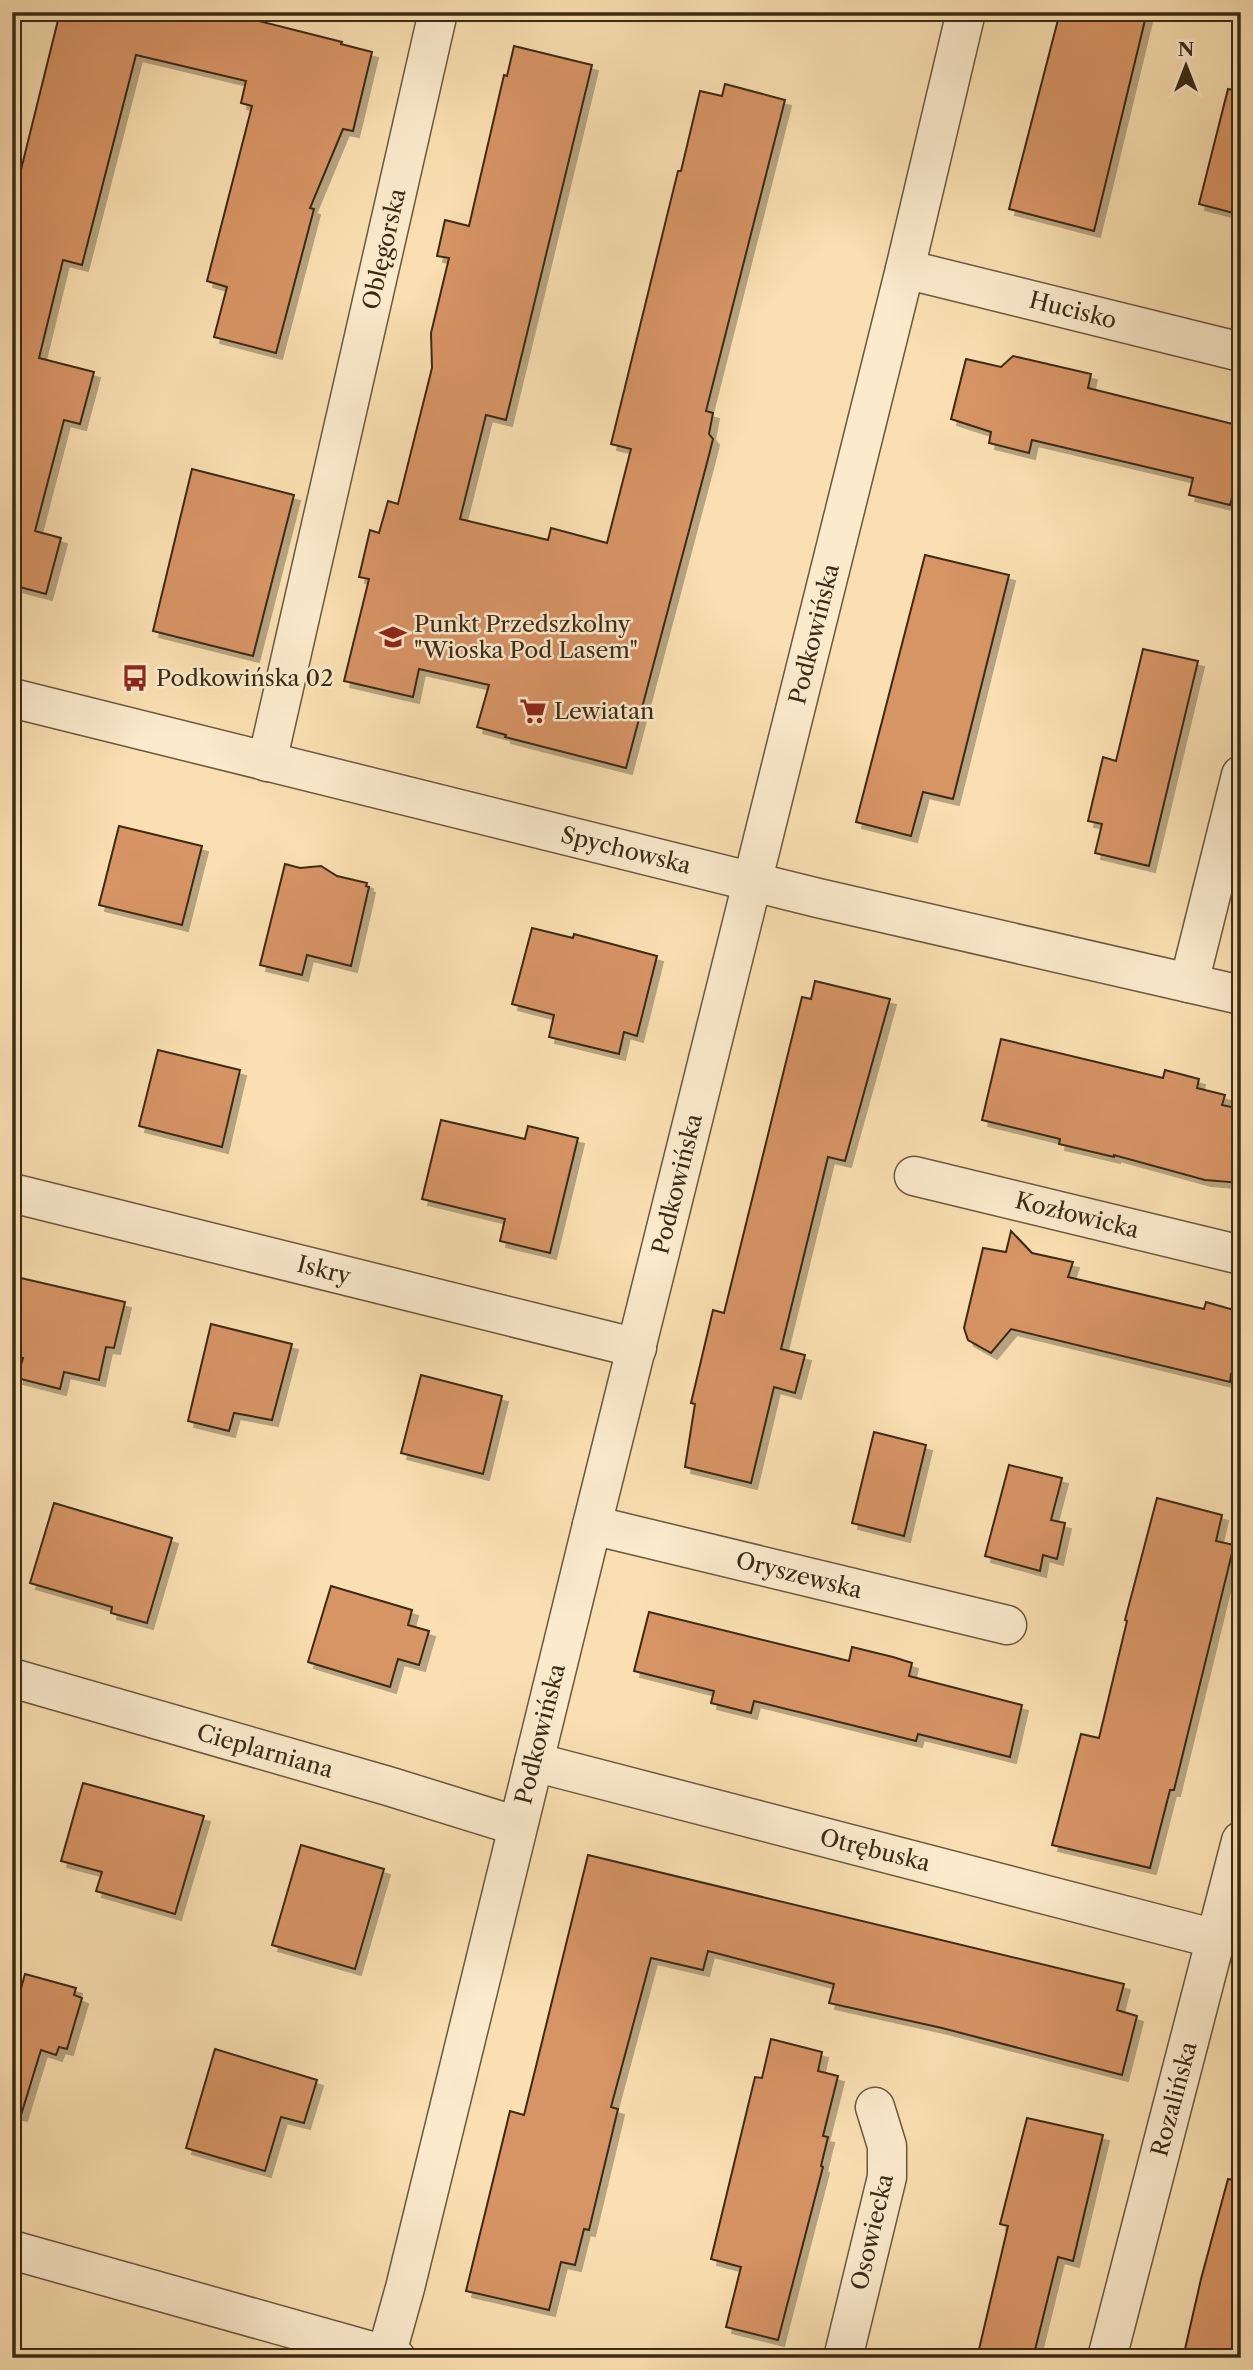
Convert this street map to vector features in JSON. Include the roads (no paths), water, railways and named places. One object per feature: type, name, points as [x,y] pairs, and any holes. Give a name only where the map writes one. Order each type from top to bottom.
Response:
[{"type":"street","name":"Oblęgorska","points":[[267,762],[438,12]]},
{"type":"street","name":"Podkowińska","points":[[391,2357],[405,2288],[517,1826],[905,269],[966,12]]},
{"type":"street","name":"Hucisko","points":[[905,269],[1241,352]]},
{"type":"street","name":"Spychowska","points":[[12,698],[753,881],[1241,995]]},
{"type":"street","points":[[1189,982],[1241,775]]},
{"type":"street","name":"Kozłowicka","points":[[914,1176],[1241,1255]]},
{"type":"street","name":"Iskry","points":[[12,1193],[637,1348]]},
{"type":"street","name":"Oryszewska","points":[[592,1525],[1007,1626]]},
{"type":"street","name":"Cieplarniana","points":[[12,1678],[388,1786],[517,1826]]},
{"type":"street","name":"Otrębuska","points":[[534,1762],[1216,1939]]},
{"type":"street","name":"Rozalińska","points":[[1107,2358],[1241,1841]]},
{"type":"street","name":"Osowiecka","points":[[843,2358],[887,2177],[887,2146],[875,2107]]},
{"type":"street","points":[[12,2250],[391,2357]]},
{"type":"place","name":"Punkt Przedszkolny \"Wioska Pod Lasem\"","points":[[393,637]]},
{"type":"place","name":"Podkowińska 02","points":[[135,678]]},
{"type":"place","name":"Lewiatan","points":[[533,711]]}]
